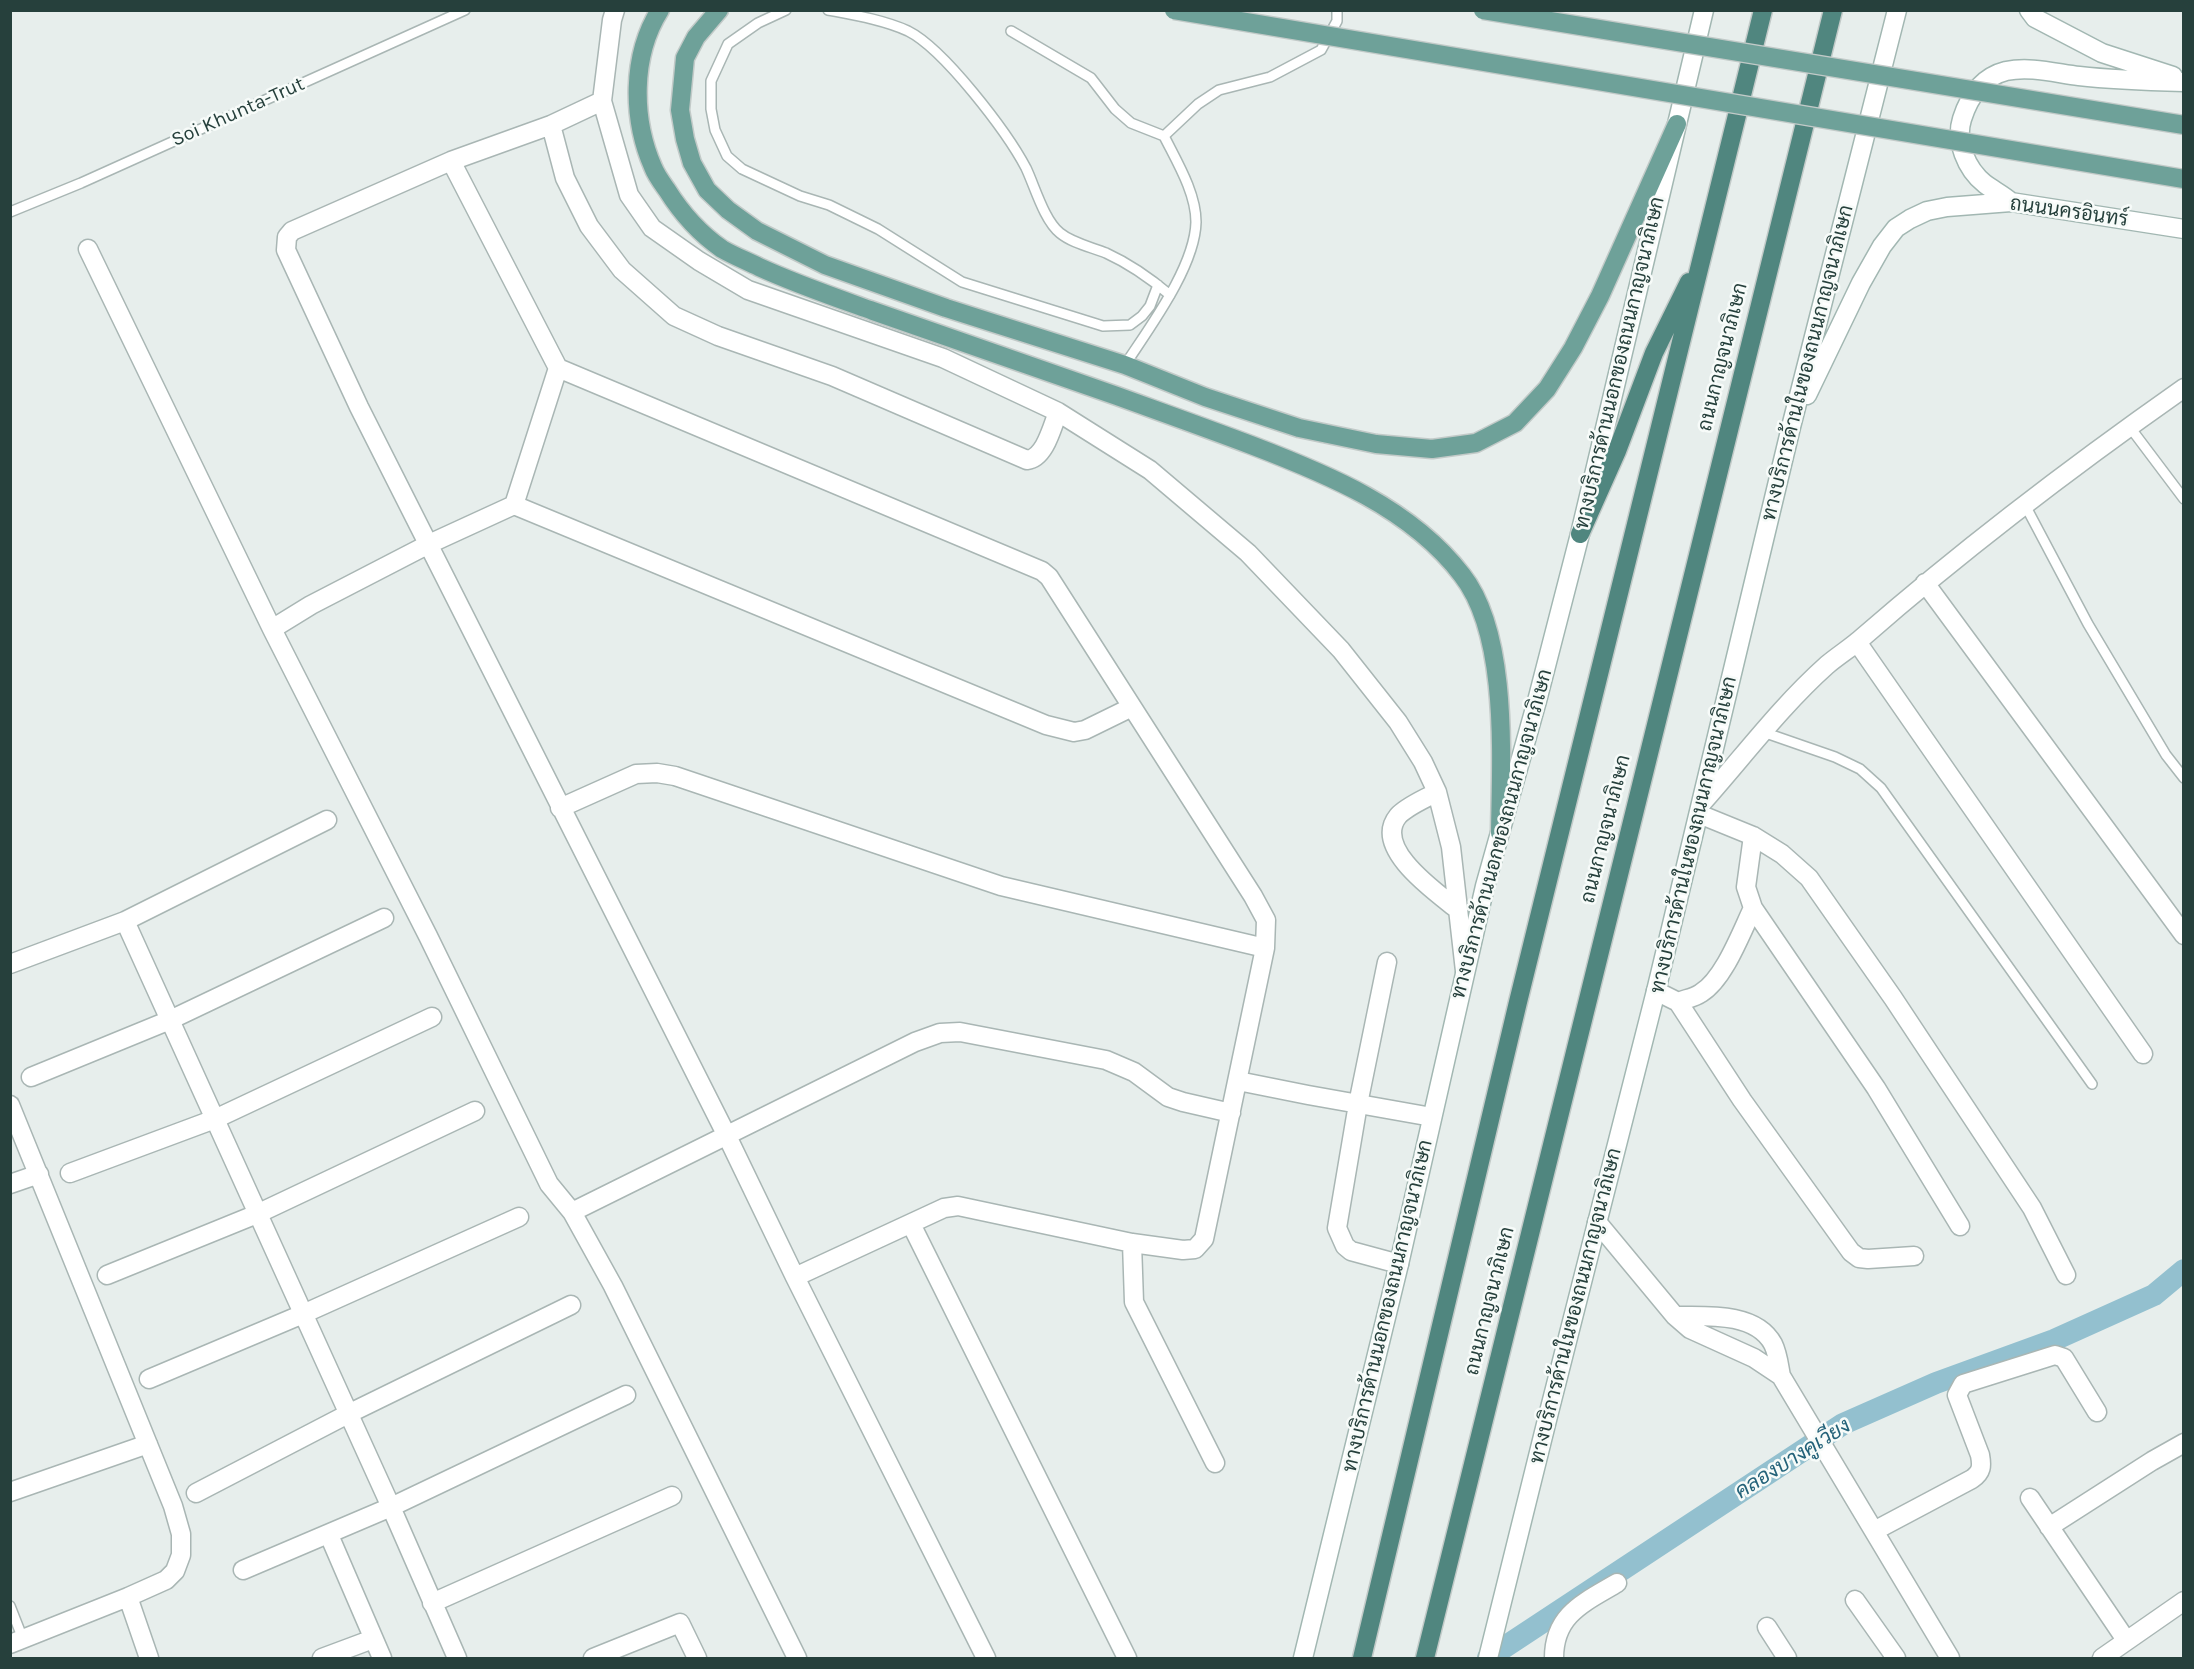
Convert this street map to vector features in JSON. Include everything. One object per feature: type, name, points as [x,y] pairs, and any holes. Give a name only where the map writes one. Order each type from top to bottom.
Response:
[{"type":"highway","name":"ถนนกาญจนาภิเษก","points":[[1362,1659],[1518,1002],[1763,10]]},
{"type":"highway","name":"ถนนกาญจนาภิเษก","points":[[1425,1659],[1833,10]]},
{"type":"highway","points":[[1580,534],[1617,452],[1654,353],[1701,259]]},
{"type":"main road","points":[[660,10],[644,45],[638,73],[638,104],[642,131],[653,169],[678,208],[694,228],[725,251],[791,282],[1169,414],[1287,459],[1360,492],[1410,524],[1435,545],[1463,576],[1478,601],[1490,635],[1496,680],[1501,760],[1500,832]]},
{"type":"main road","points":[[719,10],[696,37],[685,58],[680,110],[692,163],[707,190],[728,210],[757,231],[825,265],[946,308],[1125,365],[1205,397],[1299,428],[1376,444],[1432,449],[1476,443],[1515,423],[1547,389],[1574,348],[1624,244],[1677,124]]},
{"type":"main road","points":[[1174,10],[2184,179]]},
{"type":"main road","points":[[1484,10],[2184,125]]},
{"type":"street","points":[[615,10],[602,101],[629,195],[652,228],[699,261],[748,290],[943,358],[1058,412],[1150,470],[1248,553],[1341,650],[1398,722],[1423,762],[1437,792],[1451,847],[1465,973]]},
{"type":"street","name":"ทางบริการด้านนอกของถนนกาญจนาภิเษก","points":[[1303,1659],[1329,1557],[1465,973],[1500,832],[1580,534],[1704,10]]},
{"type":"street","name":"ทางบริการด้านในของถนนกาญจนาภิเษก","points":[[1488,1659],[1656,991],[1791,427],[1897,10]]},
{"type":"street","points":[[2029,10],[2035,18],[2102,53],[2184,81]]},
{"type":"street","points":[[2011,202],[1983,183],[1968,164],[1962,150],[1960,125],[1967,102],[1975,91],[1992,77],[2005,71],[2026,68],[2097,78],[2184,81]]},
{"type":"street","points":[[602,101],[551,125],[451,161],[292,231],[286,237],[286,244],[291,262],[359,407],[986,1659]]},
{"type":"street","points":[[551,125],[565,178],[589,226],[622,270],[674,316],[718,336],[843,380],[1027,460],[1034,459],[1040,453],[1058,412]]},
{"type":"street","points":[[451,161],[558,368],[1042,571],[1059,589],[1266,920],[1265,948],[1239,1080],[1204,1239],[1199,1246],[1195,1249],[1183,1250],[1132,1244],[958,1206],[944,1208],[795,1277]]},
{"type":"street","name":"ถนนนครอินทร์","points":[[1791,427],[1861,283],[1882,246],[1896,228],[1910,219],[1927,211],[2011,202],[2184,229]]},
{"type":"street","points":[[88,249],[272,629],[428,936],[549,1184],[572,1212],[613,1286],[797,1659]]},
{"type":"street","points":[[514,505],[558,368]]},
{"type":"street","points":[[2066,1275],[2032,1208],[1893,998],[1809,878],[1782,854],[1700,808],[1763,732],[1828,664],[1925,583],[2025,505],[2129,426],[2184,388]]},
{"type":"street","points":[[272,629],[311,605],[429,544],[514,505],[1046,725],[1074,732],[1085,730],[1132,706]]},
{"type":"street","points":[[1925,583],[2184,935]]},
{"type":"street","points":[[1857,642],[2143,1054]]},
{"type":"street","points":[[560,808],[636,774],[657,773],[675,776],[1001,886],[1265,948]]},
{"type":"street","points":[[1437,792],[1400,813],[1394,822],[1394,843],[1400,856],[1411,870],[1457,909]]},
{"type":"street","points":[[10,964],[125,921],[327,820]]},
{"type":"street","points":[[1753,836],[1746,887],[1753,908],[1876,1088],[1960,1226]]},
{"type":"street","points":[[1678,1002],[1699,995],[1709,987],[1721,970],[1753,908]]},
{"type":"street","points":[[31,1077],[170,1020],[384,918]]},
{"type":"street","points":[[125,921],[391,1507],[456,1659]]},
{"type":"street","points":[[1387,962],[1358,1104],[1337,1228],[1345,1246],[1351,1251],[1398,1264]]},
{"type":"street","points":[[1656,991],[1678,1002],[1742,1100],[1851,1252],[1859,1258],[1868,1259],[1914,1256]]},
{"type":"street","points":[[70,1173],[215,1119],[432,1017]]},
{"type":"street","points":[[572,1212],[915,1042],[940,1033],[960,1032],[1106,1060],[1134,1072],[1168,1097],[1231,1113]]},
{"type":"street","points":[[1239,1080],[1432,1117]]},
{"type":"street","points":[[10,1105],[148,1444],[182,1534],[181,1555],[175,1571],[166,1580],[16,1642]]},
{"type":"street","points":[[107,1275],[258,1214],[475,1111]]},
{"type":"street","points":[[10,1184],[39,1174]]},
{"type":"street","points":[[149,1379],[303,1314],[519,1217]]},
{"type":"street","points":[[1597,1222],[1675,1317],[1690,1329],[1755,1358],[1781,1376]]},
{"type":"street","points":[[911,1224],[1127,1659]]},
{"type":"street","points":[[1132,1244],[1134,1302],[1215,1463]]},
{"type":"street","points":[[196,1493],[348,1414],[571,1305]]},
{"type":"street","points":[[1675,1317],[1730,1318],[1751,1324],[1773,1343],[1781,1376],[1950,1659]]},
{"type":"street","points":[[1874,1531],[1972,1479],[1980,1472],[1982,1464],[1980,1455],[1957,1395],[1963,1384],[2060,1355],[2097,1412]]},
{"type":"street","points":[[243,1570],[391,1507],[626,1395]]},
{"type":"street","points":[[2049,1527],[2184,1443]]},
{"type":"street","points":[[10,1492],[148,1444]]},
{"type":"street","points":[[432,1603],[672,1496]]},
{"type":"street","points":[[2030,1498],[2126,1640]]},
{"type":"street","points":[[329,1535],[382,1659]]},
{"type":"street","points":[[1554,1659],[1554,1646],[1559,1629],[1569,1614],[1617,1582]]},
{"type":"street","points":[[128,1597],[149,1659]]},
{"type":"street","points":[[1855,1600],[1896,1659]]},
{"type":"street","points":[[2102,1658],[2184,1601]]},
{"type":"street","points":[[593,1659],[680,1623],[697,1659]]},
{"type":"street","points":[[1767,1627],[1787,1659]]},
{"type":"street","points":[[322,1659],[373,1639]]},
{"type":"lane","name":"Soi Khunta-Trut","points":[[10,212],[81,183],[465,10]]},
{"type":"lane","points":[[786,10],[758,23],[728,44],[711,81],[711,109],[715,130],[728,156],[742,170],[800,196],[829,205],[878,229],[962,282],[1103,327],[1130,325],[1142,316],[1150,306],[1158,285]]},
{"type":"lane","points":[[828,10],[908,31],[939,54],[973,93],[1011,144],[1025,167],[1051,223],[1061,234],[1135,268],[1170,295]]},
{"type":"lane","points":[[1164,136],[1198,104],[1219,90],[1270,77],[1321,50],[1337,21],[1337,10]]},
{"type":"lane","points":[[1011,31],[1091,78],[1115,109],[1131,123],[1164,136],[1193,202],[1196,222],[1192,248],[1170,295],[1125,365]]},
{"type":"lane","points":[[2129,426],[2184,499]]},
{"type":"lane","points":[[2025,505],[2088,624],[2166,755],[2184,778]]},
{"type":"lane","points":[[1763,732],[1860,769],[1881,788],[2092,1084]]},
{"type":"lane","points":[[10,1606],[16,1642]]},
{"type":"waterway","name":"คลองบางคูเวียง","points":[[1488,1658],[1843,1424],[1936,1383],[2054,1340],[2154,1295],[2184,1270]]}]
